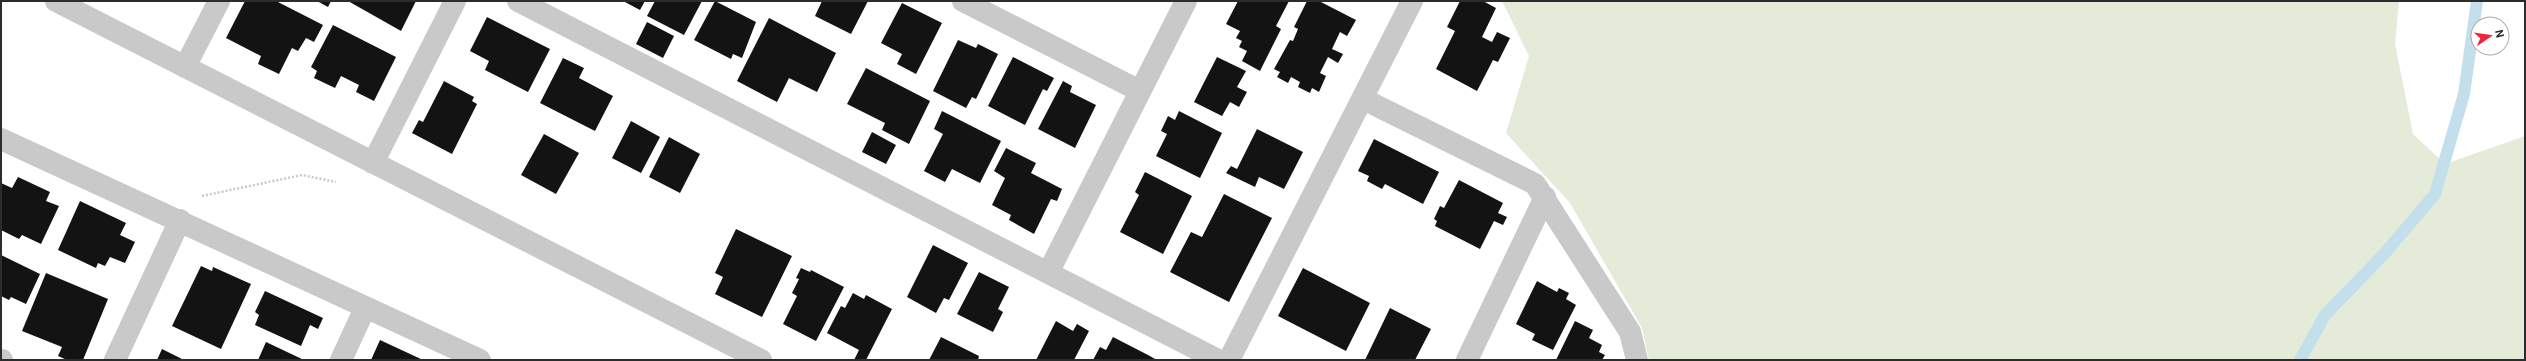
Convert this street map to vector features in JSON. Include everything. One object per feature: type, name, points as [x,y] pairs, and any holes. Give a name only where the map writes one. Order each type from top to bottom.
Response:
[{"type":"street","points":[[56,1],[761,360]]},
{"type":"street","points":[[185,67],[220,1]]},
{"type":"street","points":[[373,163],[455,1]]},
{"type":"street","points":[[518,1],[1218,360]]},
{"type":"street","points":[[963,1],[1140,91]]},
{"type":"street","points":[[1048,273],[1186,1]]},
{"type":"street","points":[[1229,360],[1412,1]]},
{"type":"street","points":[[1363,99],[1535,184],[1545,197],[1630,332],[1637,360]]},
{"type":"street","points":[[1,139],[180,220],[365,308],[480,360]]},
{"type":"street","points":[[1467,360],[1545,197]]},
{"type":"street","points":[[115,360],[180,220]]},
{"type":"street","points":[[341,360],[365,308]]},
{"type":"path","points":[[196,198],[302,175],[338,182]]},
{"type":"green space","points":[[1502,1],[2399,1],[2395,44],[2413,134],[2445,164],[2525,136],[2525,360],[1649,360],[1642,328],[1570,203],[1506,133],[1529,56]]},
{"type":"building","points":[[245,1],[276,1],[323,25],[314,42],[306,38],[298,51],[292,48],[279,74],[258,64],[261,56],[226,38]]},
{"type":"building","points":[[317,1],[331,1],[328,7]]},
{"type":"building","points":[[348,1],[416,1],[401,31]]},
{"type":"building","points":[[623,1],[645,1],[640,10]]},
{"type":"building","points":[[655,1],[702,1],[684,35],[647,16]]},
{"type":"building","points":[[715,1],[756,22],[742,58],[733,54],[731,59],[694,40]]},
{"type":"building","points":[[822,1],[868,1],[851,34],[815,16]]},
{"type":"building","points":[[1238,1],[1289,1],[1276,26],[1281,29],[1260,71],[1242,61],[1247,51],[1239,47],[1242,41],[1236,38],[1240,31],[1226,24]]},
{"type":"building","points":[[1307,1],[1319,1],[1356,20],[1347,36],[1340,32],[1332,49],[1343,54],[1338,63],[1328,57],[1320,73],[1326,76],[1319,92],[1312,88],[1310,93],[1298,87],[1300,82],[1291,77],[1288,83],[1277,77],[1280,72],[1274,69],[1290,40],[1293,41],[1298,29],[1294,27]]},
{"type":"building","points":[[1460,1],[1483,1],[1496,8],[1482,37],[1492,42],[1497,32],[1510,38],[1498,62],[1493,60],[1477,91],[1436,69],[1455,31],[1447,27]]},
{"type":"building","points":[[902,3],[942,23],[916,74],[897,64],[902,54],[881,43]]},
{"type":"building","points":[[487,17],[550,49],[528,92],[485,70],[489,61],[470,51]]},
{"type":"building","points":[[769,18],[836,53],[817,92],[789,78],[777,102],[737,81]]},
{"type":"building","points":[[647,22],[674,36],[663,58],[636,44]]},
{"type":"building","points":[[333,25],[396,57],[374,101],[356,92],[359,85],[341,76],[335,88],[314,78],[317,71],[311,67]]},
{"type":"building","points":[[958,40],[976,48],[978,44],[998,54],[976,99],[972,97],[966,108],[933,91]]},
{"type":"building","points":[[1013,57],[1054,78],[1047,91],[1043,89],[1025,125],[988,106]]},
{"type":"building","points":[[1217,57],[1246,71],[1237,87],[1247,92],[1239,107],[1230,102],[1222,116],[1194,102]]},
{"type":"building","points":[[563,58],[584,68],[579,78],[613,96],[595,131],[540,103]]},
{"type":"building","points":[[866,68],[930,101],[909,144],[882,130],[885,123],[847,104]]},
{"type":"building","points":[[444,81],[474,97],[472,101],[477,104],[452,154],[412,133],[419,120],[423,122]]},
{"type":"building","points":[[1063,81],[1072,86],[1070,92],[1096,105],[1075,148],[1038,129]]},
{"type":"building","points":[[942,111],[1001,141],[980,183],[952,169],[945,182],[924,171],[943,134],[934,129]]},
{"type":"building","points":[[1179,111],[1222,133],[1200,178],[1156,156],[1167,134],[1161,131],[1168,116],[1175,120]]},
{"type":"building","points":[[631,121],[660,137],[641,173],[612,158]]},
{"type":"building","points":[[1257,129],[1303,152],[1284,189],[1259,177],[1255,187],[1226,173],[1231,166],[1237,169]]},
{"type":"building","points":[[872,132],[896,145],[886,164],[862,152]]},
{"type":"building","points":[[544,134],[579,153],[556,194],[521,175]]},
{"type":"building","points":[[669,137],[700,154],[680,193],[649,177]]},
{"type":"building","points":[[1374,139],[1439,172],[1423,204],[1385,184],[1382,189],[1367,181],[1369,176],[1358,171]]},
{"type":"building","points":[[1006,148],[1036,163],[1031,173],[1062,189],[1057,201],[1051,199],[1034,234],[1009,220],[1011,215],[992,205],[1005,178],[994,171]]},
{"type":"building","points":[[1145,172],[1192,196],[1163,254],[1120,232],[1139,195],[1135,192]]},
{"type":"building","points":[[18,177],[50,192],[46,201],[59,206],[41,244],[22,235],[19,239],[1,230],[1,183],[12,188]]},
{"type":"building","points":[[1459,180],[1503,203],[1498,213],[1507,217],[1503,225],[1494,221],[1480,249],[1435,226],[1437,221],[1434,219],[1440,206],[1444,208]]},
{"type":"building","points":[[1224,194],[1272,218],[1229,302],[1170,272],[1191,232],[1202,237]]},
{"type":"building","points":[[80,201],[126,223],[120,235],[135,242],[125,263],[110,257],[105,266],[98,263],[96,268],[58,250]]},
{"type":"building","points":[[736,229],[792,256],[762,317],[715,294],[723,277],[715,273]]},
{"type":"building","points":[[933,245],[968,263],[949,300],[944,298],[936,313],[907,297]]},
{"type":"building","points":[[1,255],[40,274],[26,304],[11,297],[9,300],[1,296]]},
{"type":"building","points":[[201,266],[212,271],[213,267],[251,284],[221,349],[172,326]]},
{"type":"building","points":[[801,268],[810,272],[811,270],[844,287],[816,341],[783,324],[797,296],[792,293],[799,279],[796,278]]},
{"type":"building","points":[[1303,268],[1370,303],[1346,351],[1278,316]]},
{"type":"building","points":[[979,272],[1009,287],[998,309],[1003,312],[993,332],[957,314]]},
{"type":"building","points":[[46,273],[108,299],[83,360],[67,360],[58,356],[62,347],[22,331]]},
{"type":"building","points":[[1537,281],[1557,292],[1559,288],[1569,293],[1566,299],[1576,305],[1553,350],[1532,340],[1535,334],[1516,324]]},
{"type":"building","points":[[265,291],[323,318],[318,329],[310,325],[301,346],[255,325],[259,315],[255,312]]},
{"type":"building","points":[[853,293],[864,299],[866,295],[892,309],[866,360],[854,360],[859,350],[827,333],[841,306],[845,308]]},
{"type":"building","points":[[1390,308],[1431,329],[1415,360],[1365,360]]},
{"type":"building","points":[[1056,321],[1073,331],[1077,324],[1089,331],[1074,360],[1036,360]]},
{"type":"building","points":[[1575,321],[1593,330],[1589,338],[1602,345],[1599,352],[1605,355],[1602,360],[1556,360]]},
{"type":"building","points":[[941,337],[979,356],[978,360],[929,360]]},
{"type":"building","points":[[1113,337],[1157,360],[1093,360],[1100,347],[1106,350]]},
{"type":"building","points":[[380,340],[423,360],[371,360]]},
{"type":"building","points":[[266,342],[304,360],[258,360]]},
{"type":"building","points":[[162,349],[184,360],[157,360]]},
{"type":"waterway","points":[[2300,360],[2325,315],[2385,253],[2435,194],[2464,94],[2477,1]]}]
